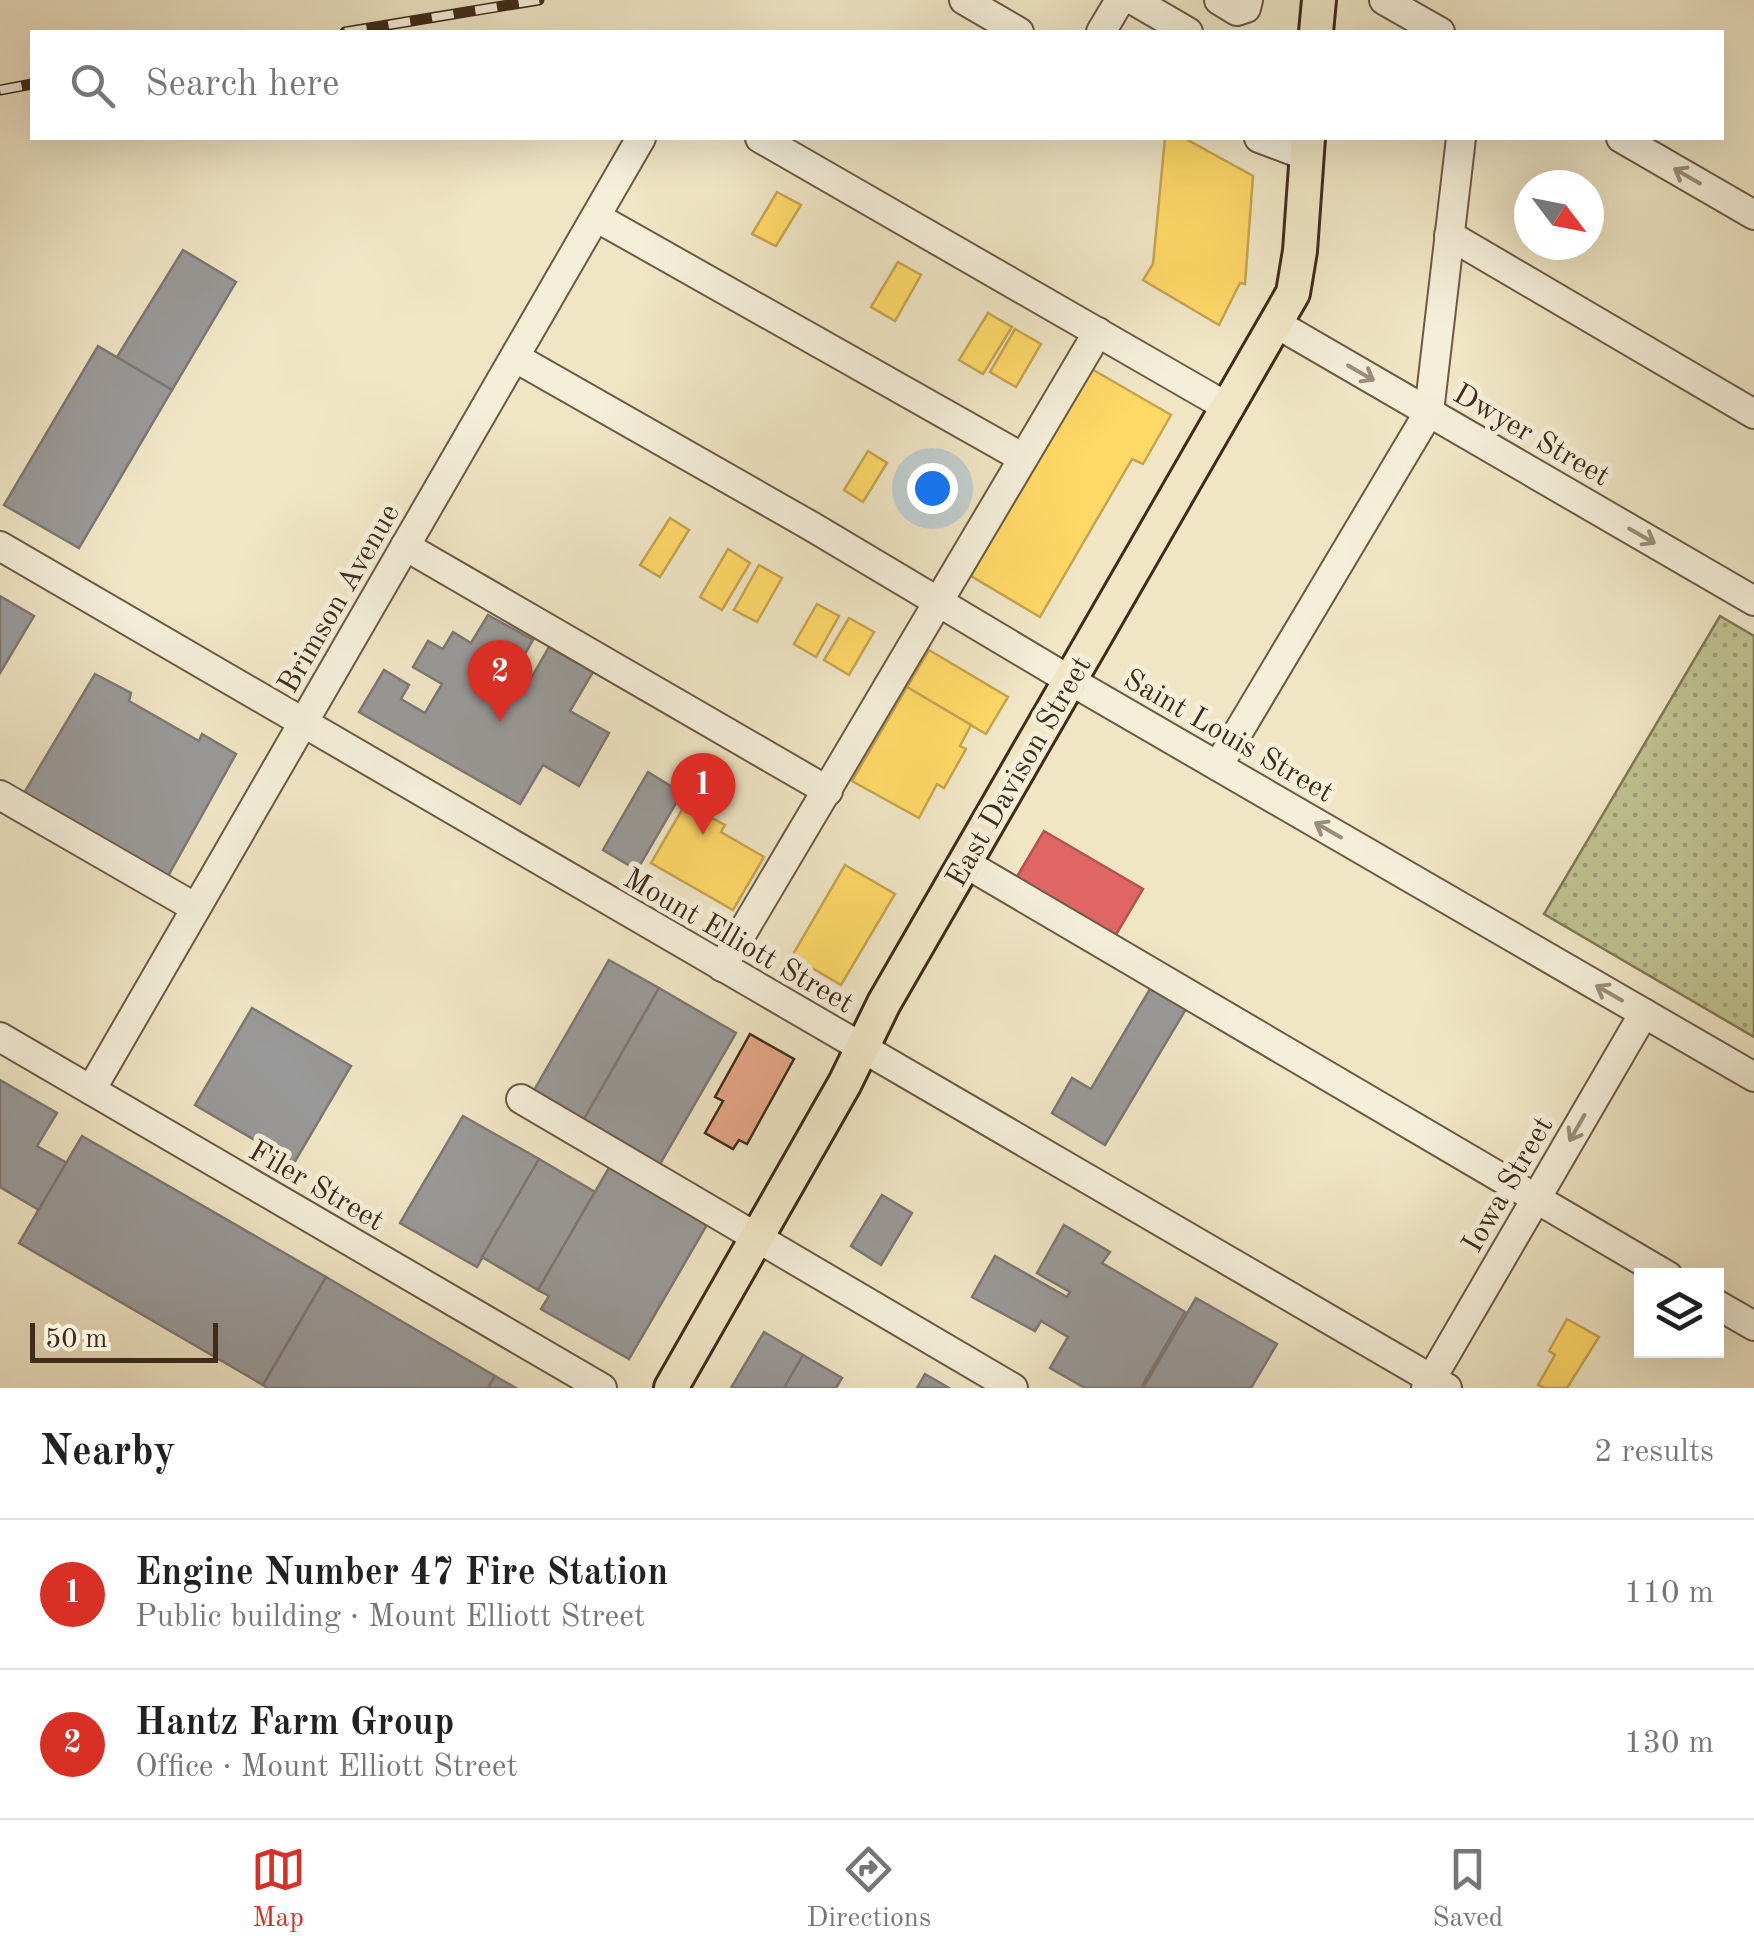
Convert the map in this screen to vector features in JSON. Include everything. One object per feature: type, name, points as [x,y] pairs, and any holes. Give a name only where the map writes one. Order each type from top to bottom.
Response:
[{"type":"main road","points":[[1316,30],[1319,0]]},
{"type":"main road","name":"East Davison Street","points":[[671,1388],[862,1049],[884,1003],[1293,293],[1308,147]]},
{"type":"street","points":[[964,0],[1016,30]]},
{"type":"street","points":[[1102,30],[1120,0]]},
{"type":"street","points":[[1132,0],[1184,30]]},
{"type":"street","points":[[1189,30],[1203,0]]},
{"type":"street","points":[[1219,0],[1236,11],[1246,8],[1248,0]]},
{"type":"street","points":[[1384,0],[1436,30]]},
{"type":"street","name":"Brimson Avenue","points":[[91,1090],[640,140]]},
{"type":"street","points":[[763,140],[1229,408]]},
{"type":"street","points":[[1269,140],[1308,147]]},
{"type":"street","points":[[1218,766],[1429,412],[1460,140]]},
{"type":"street","points":[[1624,140],[1754,215]]},
{"type":"street","points":[[596,217],[1023,458]]},
{"type":"street","points":[[1449,235],[1754,414]]},
{"type":"street","name":"Dwyer Street","points":[[1277,324],[1754,601]]},
{"type":"street","points":[[722,967],[1098,332]]},
{"type":"street","name":"Saint Louis Street","points":[[516,358],[1754,1077]]},
{"type":"street","name":"Mount Elliott Street","points":[[0,546],[1435,1385]]},
{"type":"street","points":[[406,546],[828,791]]},
{"type":"street","points":[[0,794],[196,908]]},
{"type":"street","points":[[965,863],[1654,1268]]},
{"type":"street","name":"Iowa Street","points":[[1435,1385],[1536,1198],[1644,1013]]},
{"type":"street","name":"Filer Street","points":[[0,1037],[602,1388]]},
{"type":"street","points":[[521,1100],[1013,1388]]},
{"type":"street","points":[[1724,1309],[1754,1326]]},
{"type":"green space","points":[[1720,616],[1754,636],[1754,1037],[1544,914]]},
{"type":"building: Homes","points":[[1165,140],[1188,140],[1253,176],[1245,284],[1240,283],[1219,325],[1143,280],[1153,264]]},
{"type":"building: Homes","points":[[777,192],[801,205],[776,246],[752,234]]},
{"type":"building: Homes","points":[[898,262],[921,275],[895,321],[871,307]]},
{"type":"building: Homes","points":[[988,313],[1012,327],[983,374],[959,360]]},
{"type":"building: Homes","points":[[1015,329],[1041,344],[1016,387],[990,372]]},
{"type":"building: Homes","points":[[1090,368],[1171,415],[1143,464],[1132,459],[1040,617],[971,576]]},
{"type":"building: Homes","points":[[868,451],[887,463],[863,502],[844,490]]},
{"type":"building: Homes","points":[[670,518],[689,530],[660,577],[640,565]]},
{"type":"building: Homes","points":[[728,549],[750,563],[722,610],[700,597]]},
{"type":"building: Homes","points":[[759,565],[782,578],[757,622],[734,610]]},
{"type":"building: Homes","points":[[817,604],[839,616],[816,657],[794,644]]},
{"type":"building: Homes","points":[[849,618],[874,632],[849,675],[824,660]]},
{"type":"building: Homes","points":[[929,650],[1008,697],[986,734],[907,687]]},
{"type":"building: Homes","points":[[907,687],[971,725],[960,746],[966,749],[944,788],[937,784],[919,818],[852,781]]},
{"type":"building: Homes","points":[[694,789],[720,804],[712,818],[725,825],[721,832],[764,857],[733,910],[651,863]]},
{"type":"building: Homes","points":[[845,865],[895,894],[841,985],[792,956]]},
{"type":"building: Homes","points":[[1567,1319],[1599,1337],[1567,1388],[1545,1388],[1538,1385],[1555,1355],[1549,1351]]},
{"type":"building: Shops","points":[[1044,831],[1143,889],[1114,938],[1015,880]]},
{"type":"building: Industry","points":[[183,250],[236,282],[172,390],[117,357]]},
{"type":"building: Industry","points":[[98,346],[172,390],[79,548],[4,505]]},
{"type":"building: Industry","points":[[0,596],[34,616],[0,673]]},
{"type":"building: Industry","points":[[488,615],[533,640],[511,678],[526,687],[549,647],[593,672],[570,711],[609,733],[579,786],[543,765],[520,804],[359,712],[384,670],[409,685],[401,699],[425,713],[442,684],[413,667],[428,641],[443,649],[453,632],[471,643]]},
{"type":"building: Industry","points":[[95,674],[131,693],[129,701],[199,741],[202,734],[236,754],[168,876],[24,793]]},
{"type":"building: Industry","points":[[648,772],[682,793],[637,870],[603,850]]},
{"type":"building: Industry","points":[[609,960],[659,988],[583,1121],[533,1092]]},
{"type":"building: Industry","points":[[659,988],[736,1033],[660,1164],[583,1121]]},
{"type":"building: Industry","points":[[1150,989],[1186,1009],[1105,1145],[1052,1113],[1072,1078],[1091,1089]]},
{"type":"building: Industry","points":[[252,1008],[351,1066],[294,1163],[195,1105]]},
{"type":"building: Industry","points":[[0,1080],[57,1113],[37,1146],[67,1163],[39,1210],[0,1187]]},
{"type":"building: Industry","points":[[463,1116],[539,1159],[477,1267],[400,1223]]},
{"type":"building: Industry","points":[[82,1136],[326,1277],[263,1385],[19,1243]]},
{"type":"building: Industry","points":[[539,1159],[595,1192],[538,1290],[482,1257]]},
{"type":"building: Industry","points":[[610,1166],[708,1223],[629,1359],[541,1309],[549,1296],[538,1290]]},
{"type":"building: Industry","points":[[882,1195],[912,1213],[881,1265],[851,1246]]},
{"type":"building: Industry","points":[[1064,1225],[1110,1252],[1102,1263],[1185,1312],[1141,1388],[1085,1388],[1050,1368],[1068,1337],[1041,1321],[1035,1331],[972,1297],[995,1256],[1067,1297],[1070,1292],[1037,1273]]},
{"type":"building: Industry","points":[[326,1277],[495,1376],[488,1388],[263,1385]]},
{"type":"building: Industry","points":[[1196,1298],[1277,1344],[1251,1388],[1143,1388]]},
{"type":"building: Industry","points":[[764,1332],[803,1355],[784,1388],[731,1388]]},
{"type":"building: Industry","points":[[803,1355],[842,1378],[836,1388],[784,1388]]},
{"type":"building: Industry","points":[[925,1374],[949,1388],[917,1388]]},
{"type":"building: Industry","points":[[495,1376],[516,1388],[488,1388]]},
{"type":"building: Other","points":[[750,1034],[794,1059],[747,1144],[739,1140],[733,1149],[705,1133],[723,1101],[715,1097]]},
{"type":"railway","points":[[357,30],[539,0]]},
{"type":"railway","points":[[0,90],[30,84]]},
{"type":"place","name":"Hantz Farm Group","points":[[500,722]]},
{"type":"place","name":"Engine Number 47 Fire Station","points":[[703,835]]}]
